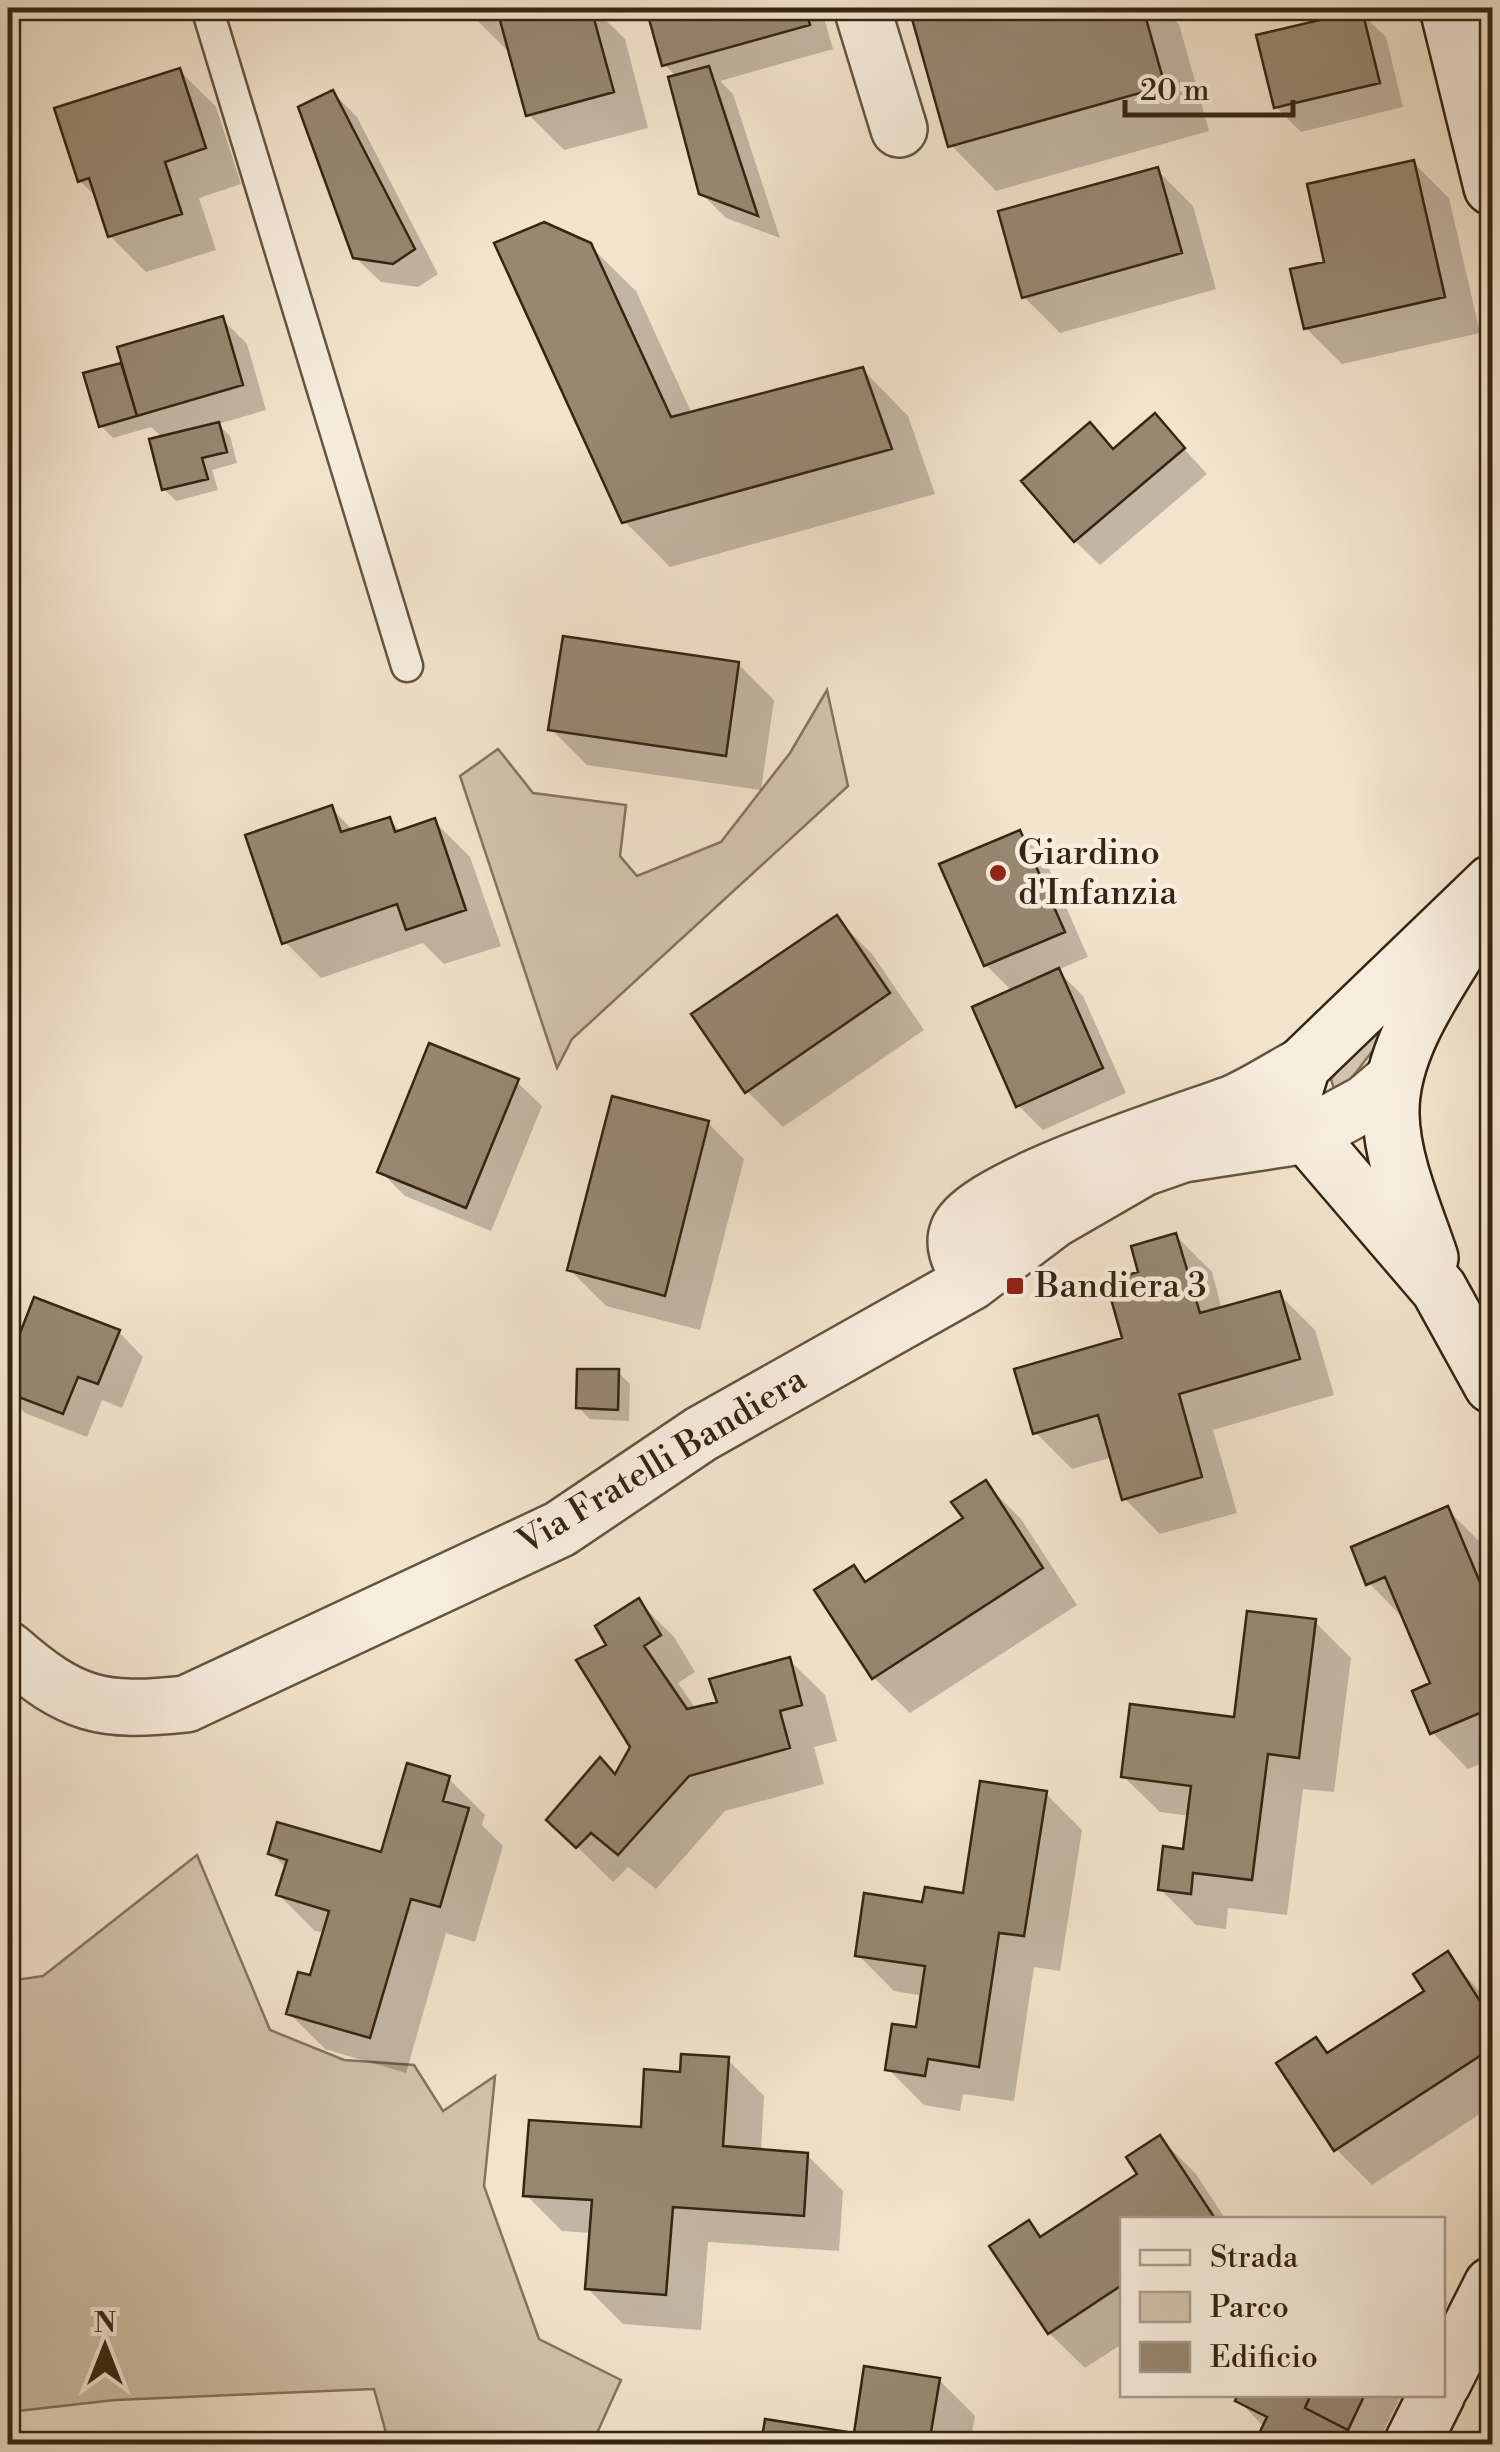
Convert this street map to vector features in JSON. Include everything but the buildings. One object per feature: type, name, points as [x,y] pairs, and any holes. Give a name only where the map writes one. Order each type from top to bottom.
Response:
[{"type":"street","points":[[862,8],[898,129]]},
{"type":"street","points":[[1448,8],[1492,187]]},
{"type":"street","points":[[971,1282],[955,1246],[958,1228],[977,1208],[1080,1158],[1238,1101],[1302,1066],[1492,883]]},
{"type":"street","points":[[1492,893],[1412,1032],[1393,1080],[1391,1116],[1440,1289],[1492,1385]]},
{"type":"street","points":[[1302,1066],[1292,1099],[1307,1135],[1440,1289]]},
{"type":"street","name":"Via Fratelli Bandiera","points":[[8,1650],[52,1688],[97,1706],[142,1708],[186,1704],[560,1528],[701,1434],[971,1282],[1054,1220],[1143,1168],[1183,1154],[1307,1135],[1366,1103],[1393,1080]]},
{"type":"street","points":[[1445,2378],[1492,2285]]},
{"type":"street","points":[[1412,2444],[1436,2397]]},
{"type":"lane","points":[[207,8],[407,666]]},
{"type":"green space","points":[[827,690],[848,786],[572,1039],[557,1068],[460,776],[498,749],[533,793],[626,805],[620,856],[637,876],[721,842],[790,753]]},
{"type":"green space","points":[[1385,1014],[1395,1022],[1343,1089],[1334,1089],[1331,1079]]},
{"type":"green space","points":[[197,1855],[270,2030],[344,2060],[414,2065],[443,2111],[495,2076],[484,2186],[539,2339],[621,2380],[592,2444],[389,2444],[374,2389],[115,2400],[8,2412],[8,1981],[43,1976]]},
{"type":"place","name":"Giardino d'Infanzia","points":[[998,873]]},
{"type":"place","name":"Bandiera 3","points":[[1015,1286]]}]
